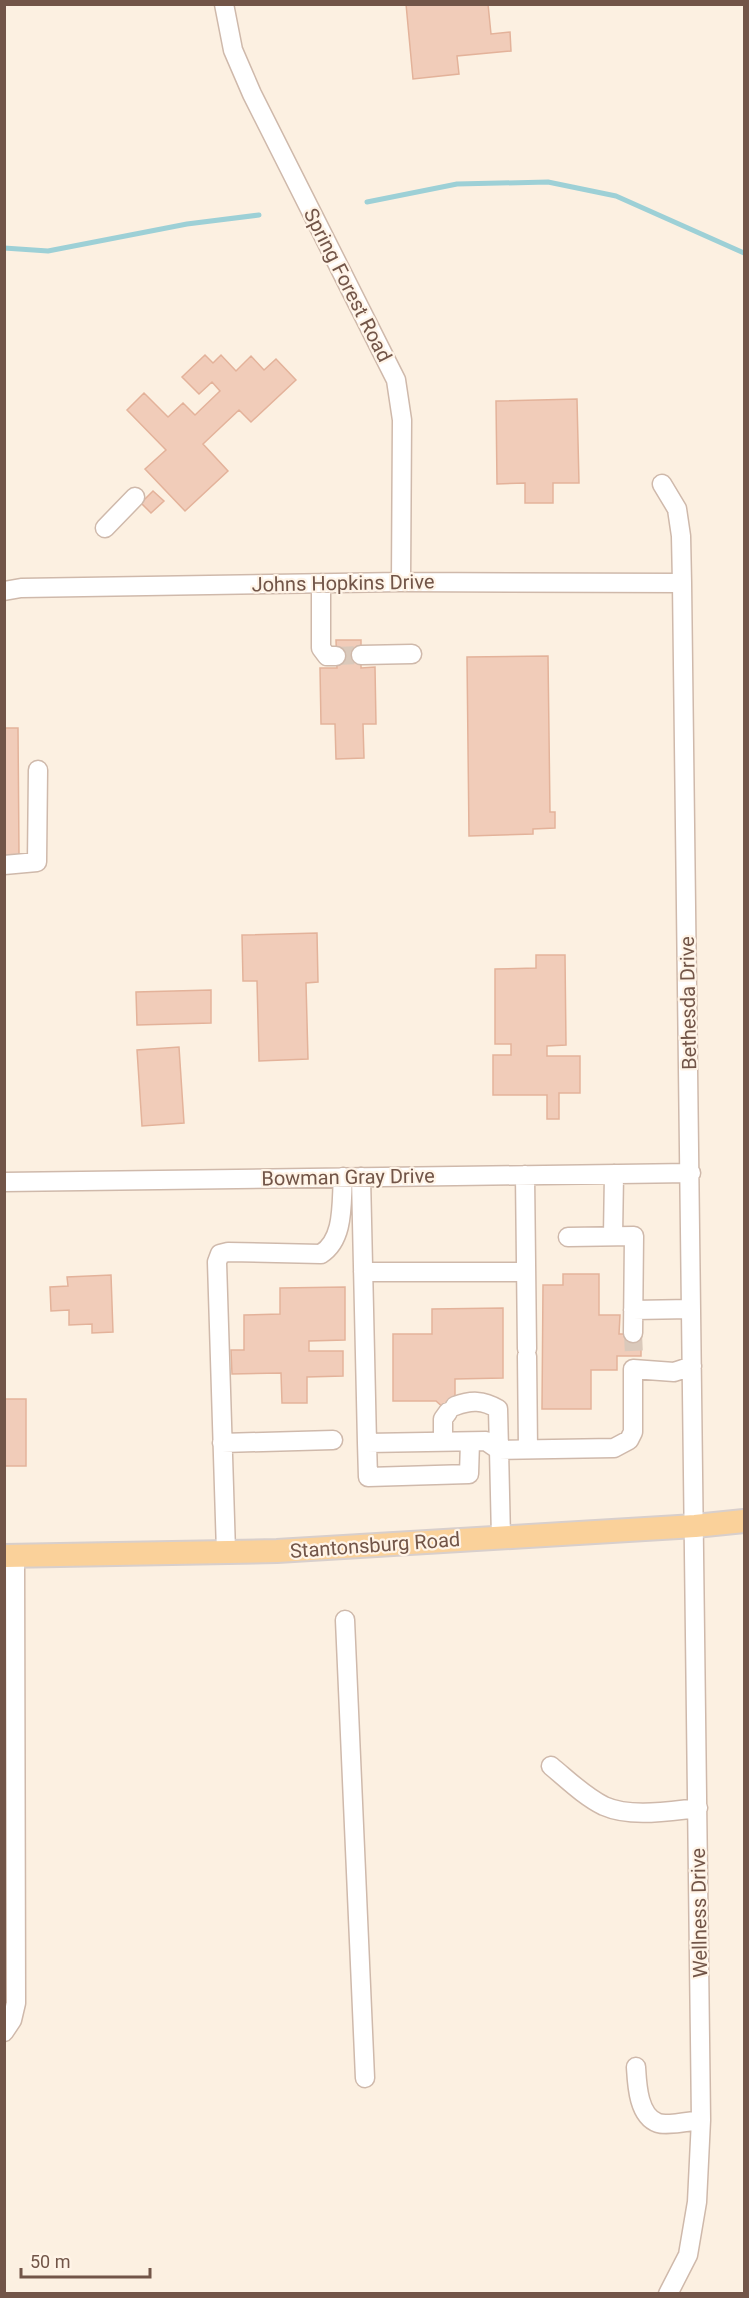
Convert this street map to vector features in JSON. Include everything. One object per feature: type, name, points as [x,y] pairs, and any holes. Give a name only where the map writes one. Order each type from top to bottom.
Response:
[{"type":"main road","name":"Stantonsburg Road","points":[[10,1556],[277,1551],[695,1526],[744,1521]]},
{"type":"street","name":"Spring Forest Road","points":[[224,4],[233,50],[252,94],[396,380],[402,420],[401,582]]},
{"type":"street","name":"Bethesda Drive","points":[[662,484],[677,509],[681,536],[695,1526]]},
{"type":"street","points":[[105,528],[135,497]]},
{"type":"street","name":"Johns Hopkins Drive","points":[[4,591],[21,588],[401,582],[682,583]]},
{"type":"street","points":[[321,583],[321,648],[327,656],[336,656]]},
{"type":"street","points":[[361,655],[412,654]]},
{"type":"street","points":[[4,865],[38,862],[38,770]]},
{"type":"street","name":"Bowman Gray Drive","points":[[4,1182],[691,1173]]},
{"type":"street","points":[[613,1236],[614,1174]]},
{"type":"street","points":[[525,1175],[528,1449]]},
{"type":"street","points":[[352,1177],[363,1272],[368,1477],[469,1474],[470,1442]]},
{"type":"street","points":[[226,1552],[217,1262],[220,1254],[228,1252],[321,1254],[330,1248],[338,1234],[352,1177]]},
{"type":"street","points":[[568,1237],[634,1236],[633,1333]]},
{"type":"street","points":[[363,1272],[526,1272]]},
{"type":"street","points":[[633,1310],[692,1309]]},
{"type":"street","points":[[367,1443],[486,1442],[499,1450],[614,1448],[628,1440],[633,1432],[633,1363],[674,1372],[692,1366]]},
{"type":"street","points":[[443,1441],[443,1419],[451,1409],[474,1401],[489,1404],[498,1409],[501,1538]]},
{"type":"street","points":[[222,1443],[333,1440]]},
{"type":"street","name":"Wellness Drive","points":[[668,2294],[688,2255],[697,2202],[701,2120],[695,1526]]},
{"type":"street","points":[[4,2032],[12,2020],[16,2003],[10,1708],[10,1556]]},
{"type":"street","points":[[345,1620],[365,2078]]},
{"type":"street","points":[[551,1766],[585,1794],[605,1806],[630,1812],[698,1808]]},
{"type":"street","points":[[636,2067],[642,2104],[649,2118],[659,2123],[701,2120]]},
{"type":"building","points":[[406,4],[488,4],[491,34],[510,32],[511,51],[457,56],[459,74],[413,79]]},
{"type":"building","points":[[205,355],[213,363],[221,355],[236,371],[251,356],[264,370],[276,359],[296,380],[251,422],[239,410],[203,444],[228,471],[185,511],[145,469],[166,450],[127,410],[144,393],[168,417],[183,403],[195,415],[220,391],[212,382],[199,394],[182,377]]},
{"type":"building","points":[[577,399],[579,483],[553,483],[553,503],[525,503],[525,483],[497,484],[496,401]]},
{"type":"building","points":[[153,491],[164,501],[151,513],[141,503]]},
{"type":"building","points":[[336,640],[361,640],[361,668],[375,667],[376,724],[363,724],[364,758],[336,759],[335,724],[321,724],[320,668],[337,668]]},
{"type":"building","points":[[548,656],[550,812],[555,812],[555,828],[533,829],[533,834],[469,836],[467,657]]},
{"type":"building","points":[[4,728],[18,728],[19,855],[4,856]]},
{"type":"building","points":[[317,933],[318,982],[306,983],[308,1059],[259,1061],[257,981],[243,981],[242,935]]},
{"type":"building","points":[[536,955],[565,955],[566,1045],[547,1046],[547,1056],[580,1056],[580,1093],[559,1093],[559,1119],[547,1119],[547,1095],[493,1095],[493,1055],[511,1055],[511,1044],[495,1044],[495,969],[536,968]]},
{"type":"building","points":[[211,990],[211,1023],[137,1025],[136,992]]},
{"type":"building","points":[[179,1047],[184,1123],[142,1126],[137,1050]]},
{"type":"building","points":[[563,1274],[599,1274],[599,1315],[620,1315],[619,1334],[641,1334],[641,1356],[617,1356],[617,1370],[591,1370],[591,1409],[542,1409],[543,1285],[563,1285]]},
{"type":"building","points":[[111,1275],[113,1332],[92,1333],[92,1324],[69,1325],[69,1310],[51,1311],[50,1287],[68,1286],[67,1277]]},
{"type":"building","points":[[345,1287],[345,1340],[309,1341],[309,1351],[343,1351],[343,1376],[307,1377],[307,1403],[282,1403],[281,1373],[232,1374],[231,1350],[244,1350],[244,1315],[280,1314],[280,1288]]},
{"type":"building","points":[[503,1308],[503,1378],[455,1379],[455,1418],[436,1401],[393,1401],[393,1334],[432,1334],[432,1309]]},
{"type":"building","points":[[4,1399],[26,1399],[26,1466],[4,1466]]},
{"type":"waterway","points":[[367,202],[457,184],[548,182],[616,196],[744,253]]},
{"type":"waterway","points":[[4,248],[48,251],[187,224],[259,215]]},
{"type":"tunnel","points":[[336,656],[361,655]]},
{"type":"tunnel","points":[[633,1333],[634,1356]]}]
